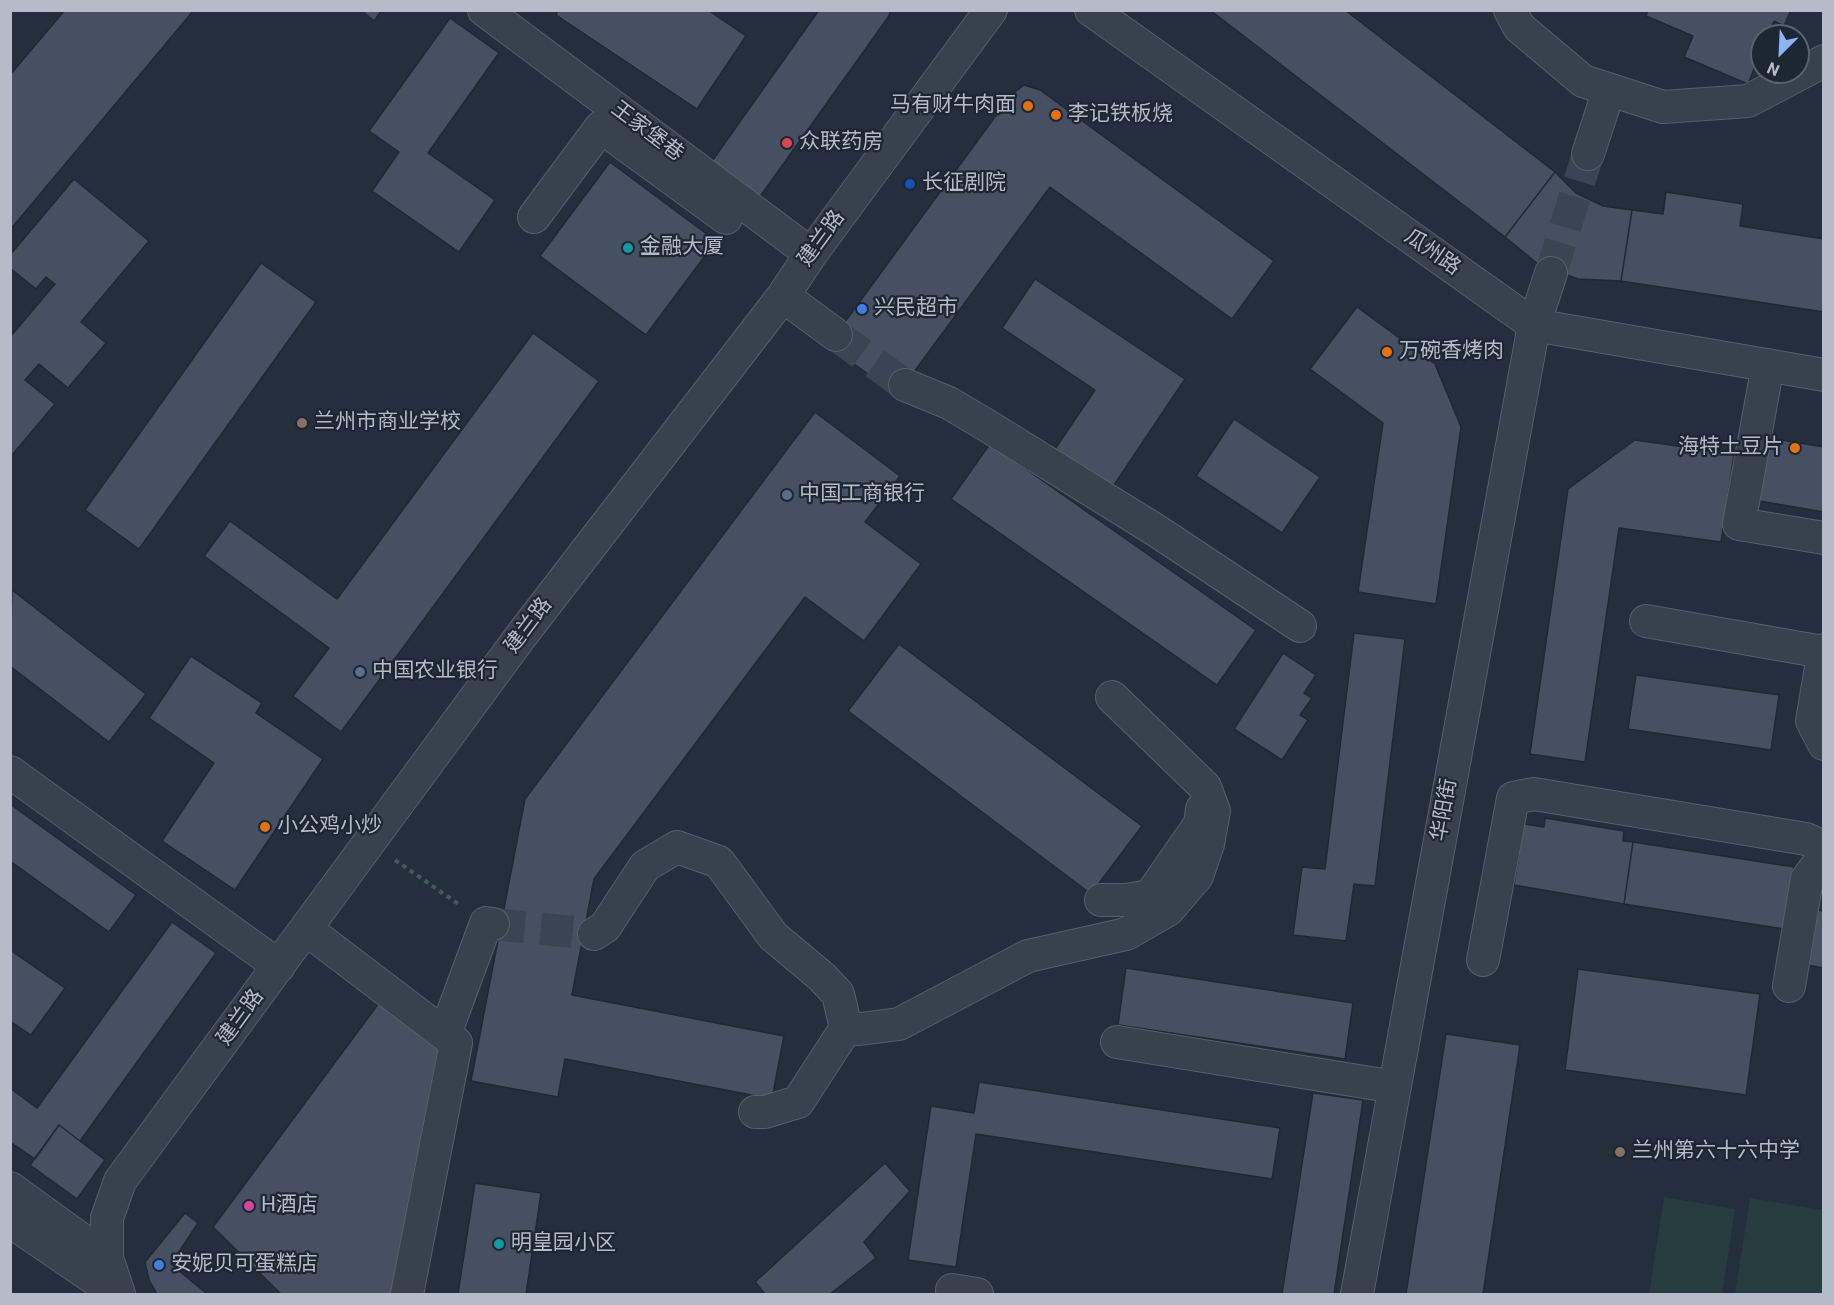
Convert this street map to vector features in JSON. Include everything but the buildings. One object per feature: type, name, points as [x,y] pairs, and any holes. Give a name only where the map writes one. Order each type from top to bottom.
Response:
[{"type":"street","name":"王家堡巷","points":[[484,10],[798,274]]},
{"type":"street","name":"建兰路","points":[[118,1294],[107,1258],[108,1218],[120,1181],[521,636],[798,274],[991,10]]},
{"type":"street","name":"瓜州路","points":[[1091,10],[1534,325],[1824,375]]},
{"type":"street","points":[[1510,10],[1519,27],[1583,81],[1663,107],[1748,100],[1817,69]]},
{"type":"street","points":[[1588,154],[1609,90]]},
{"type":"street","points":[[534,217],[601,128],[798,274],[836,334]]},
{"type":"street","name":"华阳街","points":[[1357,1294],[1534,325],[1551,273]]},
{"type":"street","points":[[1768,365],[1739,524],[1824,538]]},
{"type":"street","points":[[905,385],[949,403],[991,428],[1157,531],[1300,626]]},
{"type":"street","points":[[1646,621],[1823,651],[1812,721],[1824,744]]},
{"type":"street","points":[[846,1028],[860,1029],[899,1024],[1028,956],[1126,934],[1168,910],[1197,876],[1208,844],[1214,811],[1205,787],[1112,697]]},
{"type":"street","points":[[10,772],[279,966]]},
{"type":"street","points":[[1101,900],[1126,900],[1150,896],[1200,824],[1205,787]]},
{"type":"street","points":[[1483,960],[1513,798],[1534,794],[1806,839],[1824,847]]},
{"type":"street","points":[[594,934],[605,927],[645,866],[677,847],[719,862],[773,936],[822,977],[838,994],[846,1028],[798,1102],[765,1112],[754,1112]]},
{"type":"street","points":[[1789,986],[1807,879],[1824,857]]},
{"type":"street","points":[[445,1034],[490,923]]},
{"type":"street","points":[[306,929],[456,1043],[407,1294]]},
{"type":"street","points":[[1117,1042],[1395,1087]]},
{"type":"street","points":[[10,1188],[107,1258]]},
{"type":"street","points":[[10,1221],[118,1294]]},
{"type":"path","points":[[370,842],[490,923]]},
{"type":"green space","points":[[1664,1197],[1735,1209],[1722,1294],[1649,1294]]},
{"type":"green space","points":[[1750,1198],[1823,1210],[1823,1294],[1735,1294]]},
{"type":"tunnel","points":[[1551,273],[1588,154]]},
{"type":"tunnel","points":[[836,335],[905,385]]},
{"type":"tunnel","points":[[493,924],[594,934]]},
{"type":"place","name":"马有财牛肉面","points":[[1028,106]]},
{"type":"place","name":"李记铁板烧","points":[[1056,115]]},
{"type":"place","name":"众联药房","points":[[787,143]]},
{"type":"place","name":"长征剧院","points":[[910,184]]},
{"type":"place","name":"金融大厦","points":[[628,248]]},
{"type":"place","name":"兴民超市","points":[[862,309]]},
{"type":"place","name":"万碗香烤肉","points":[[1387,352]]},
{"type":"place","name":"兰州市商业学校","points":[[302,423]]},
{"type":"place","name":"海特土豆片","points":[[1795,448]]},
{"type":"place","name":"中国工商银行","points":[[787,495]]},
{"type":"place","name":"中国农业银行","points":[[360,672]]},
{"type":"place","name":"小公鸡小炒","points":[[265,827]]},
{"type":"place","name":"兰州第六十六中学","points":[[1620,1152]]},
{"type":"place","name":"H酒店","points":[[249,1206]]},
{"type":"place","name":"明皇园小区","points":[[499,1244]]},
{"type":"place","name":"安妮贝可蛋糕店","points":[[159,1265]]}]
